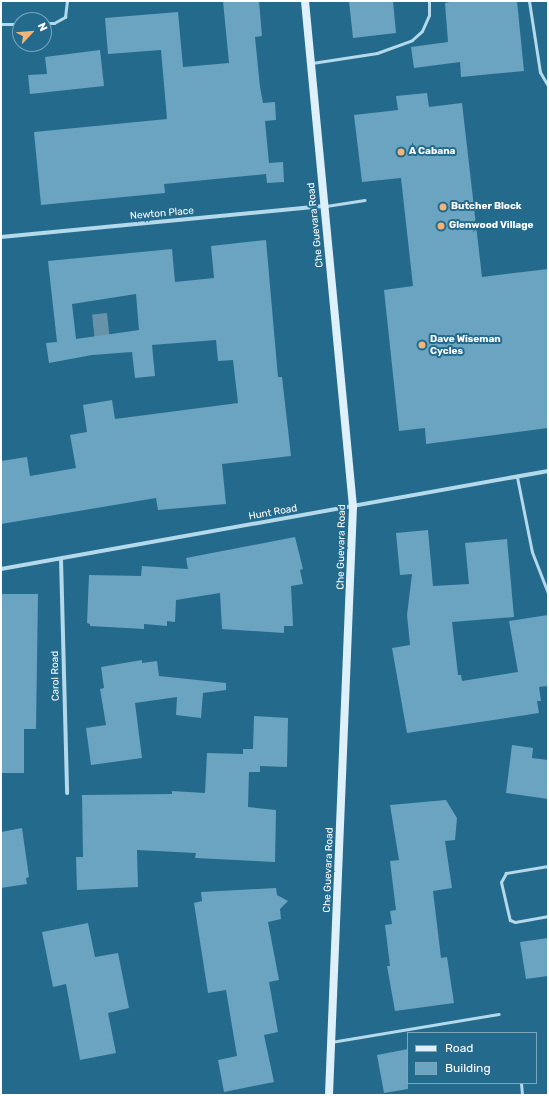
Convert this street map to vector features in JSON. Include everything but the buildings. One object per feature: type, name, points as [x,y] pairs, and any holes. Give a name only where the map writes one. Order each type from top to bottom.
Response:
[{"type":"main road","name":"Che Guevara Road","points":[[305,1],[353,507],[329,1095]]},
{"type":"street","name":"Newton Place","points":[[1,237],[324,206]]},
{"type":"street","name":"Hunt Road","points":[[1,569],[548,471]]},
{"type":"street","name":"Carol Road","points":[[61,559],[67,793]]},
{"type":"lane","points":[[52,23],[65,17],[67,1]]},
{"type":"lane","points":[[310,63],[377,53],[412,40],[422,30],[429,15],[429,1]]},
{"type":"lane","points":[[529,1],[540,72],[548,86]]},
{"type":"lane","points":[[1,24],[12,24]]},
{"type":"lane","points":[[324,206],[365,200]]},
{"type":"lane","points":[[517,477],[532,552],[548,593]]},
{"type":"lane","points":[[548,866],[506,873],[500,882],[510,920],[515,922],[548,916]]},
{"type":"lane","points":[[331,1042],[499,1014]]},
{"type":"lane","points":[[520,1084],[522,1095]]},
{"type":"water","points":[[107,313],[111,349],[96,350],[92,315]]},
{"type":"place","name":"A Cabana","points":[[401,152]]},
{"type":"place","name":"Butcher Block","points":[[443,207]]},
{"type":"place","name":"Glenwood Village","points":[[441,226]]},
{"type":"place","name":"Dave Wiseman Cycles","points":[[422,345]]}]
